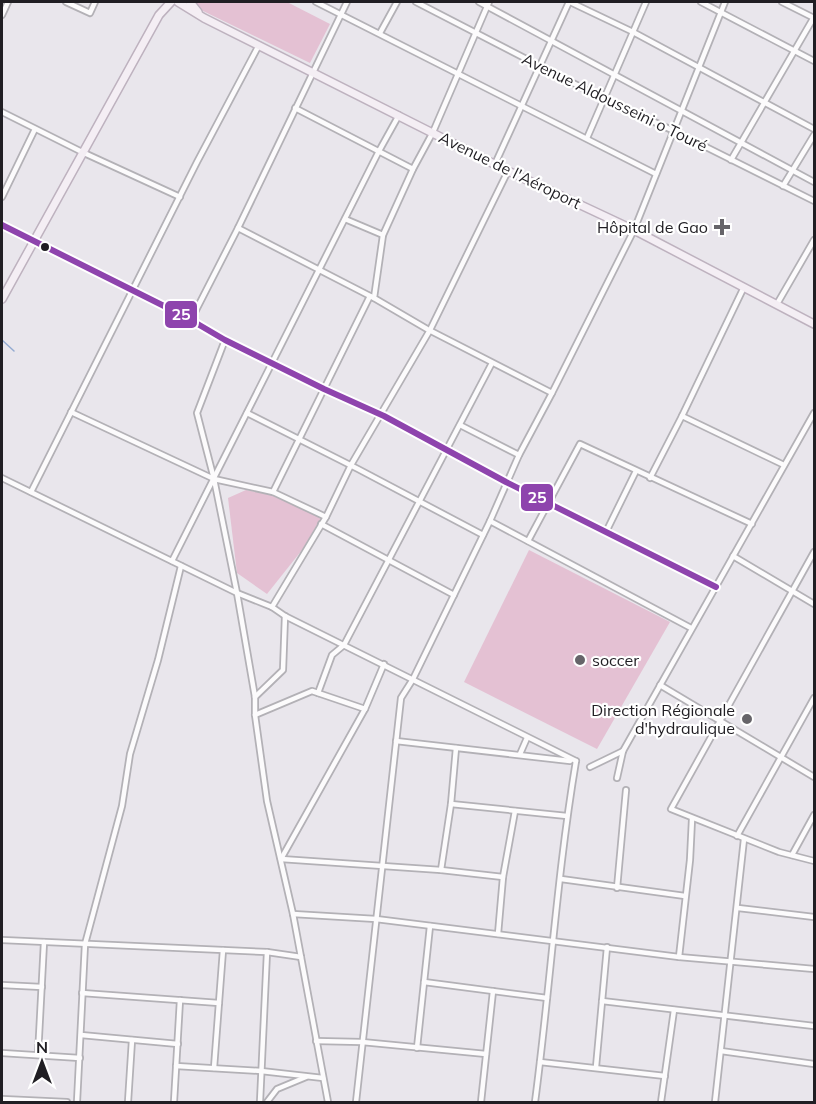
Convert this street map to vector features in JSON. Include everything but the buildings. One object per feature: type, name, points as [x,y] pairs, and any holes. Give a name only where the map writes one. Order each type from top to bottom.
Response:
[{"type":"main road","points":[[159,15],[162,2]]},
{"type":"main road","points":[[2,299],[32,240],[159,15],[171,2]]},
{"type":"main road","name":"Avenue de l'Aéroport","points":[[178,2],[204,18],[508,171],[634,230],[814,324]]},
{"type":"main road","points":[[190,2],[204,18]]},
{"type":"street","points":[[2,15],[8,2]]},
{"type":"street","points":[[66,2],[90,13],[95,2]]},
{"type":"street","points":[[316,2],[656,174]]},
{"type":"street","points":[[191,320],[238,228],[346,2]]},
{"type":"street","points":[[380,33],[397,2]]},
{"type":"street","name":"Avenue Aldousseini o Touré","points":[[416,2],[604,99],[814,201]]},
{"type":"street","points":[[479,2],[488,4],[614,75],[814,182]]},
{"type":"street","points":[[495,164],[569,2],[633,32],[814,129]]},
{"type":"street","points":[[587,138],[646,2]]},
{"type":"street","points":[[701,2],[814,61]]},
{"type":"street","points":[[356,1102],[401,698],[413,679],[490,521],[519,455],[634,230],[725,2]]},
{"type":"street","points":[[731,160],[814,18],[782,2]]},
{"type":"street","points":[[273,492],[372,297],[383,236],[413,169],[433,132],[488,4]]},
{"type":"street","points":[[31,492],[259,45]]},
{"type":"street","points":[[295,108],[413,169]]},
{"type":"street","points":[[2,112],[180,197]]},
{"type":"street","points":[[172,561],[399,115]]},
{"type":"street","points":[[2,197],[35,129]]},
{"type":"street","points":[[783,186],[814,135]]},
{"type":"street","points":[[272,607],[326,517],[351,465],[430,330],[508,171]]},
{"type":"street","points":[[345,219],[383,236]]},
{"type":"street","points":[[2,225],[133,290],[225,340],[381,415],[506,482],[716,587]]},
{"type":"street","points":[[238,228],[552,393]]},
{"type":"street","points":[[777,304],[814,240]]},
{"type":"street","points":[[650,478],[744,287]]},
{"type":"street","points":[[225,340],[196,413],[214,479],[237,593],[255,697],[255,715],[267,801],[293,914],[328,1102]]},
{"type":"street","points":[[318,693],[332,655],[344,645],[492,363]]},
{"type":"street","points":[[71,412],[214,479],[273,492],[326,517]]},
{"type":"street","points":[[247,413],[483,535]]},
{"type":"street","points":[[682,416],[784,465]]},
{"type":"street","points":[[618,778],[623,751],[784,465],[814,417]]},
{"type":"street","points":[[460,425],[519,455]]},
{"type":"street","points":[[528,541],[580,444],[752,524]]},
{"type":"street","points":[[606,532],[636,471]]},
{"type":"street","points":[[2,478],[237,593],[272,607],[285,616],[576,761]]},
{"type":"street","points":[[490,521],[691,628]]},
{"type":"street","points":[[321,524],[454,595]]},
{"type":"street","points":[[814,552],[671,809],[744,839],[814,861]]},
{"type":"street","points":[[733,556],[814,604]]},
{"type":"street","points":[[78,1102],[85,944],[122,806],[130,754],[158,660],[181,566]]},
{"type":"street","points":[[255,697],[283,670],[285,616]]},
{"type":"street","points":[[281,859],[365,709],[384,664]]},
{"type":"street","points":[[660,686],[814,777]]},
{"type":"street","points":[[255,715],[312,692],[365,709]]},
{"type":"street","points":[[737,836],[814,698]]},
{"type":"street","points":[[520,754],[527,738]]},
{"type":"street","points":[[396,741],[576,761]]},
{"type":"street","points":[[441,870],[451,804],[456,748]]},
{"type":"street","points":[[591,767],[623,751]]},
{"type":"street","points":[[535,1102],[567,816],[576,761]]},
{"type":"street","points":[[618,888],[626,790]]},
{"type":"street","points":[[451,804],[567,816]]},
{"type":"street","points":[[498,934],[503,877],[515,811]]},
{"type":"street","points":[[792,855],[814,815]]},
{"type":"street","points":[[679,957],[693,819]]},
{"type":"street","points":[[715,1102],[744,839]]},
{"type":"street","points":[[281,859],[441,870],[503,877]]},
{"type":"street","points":[[561,879],[685,896]]},
{"type":"street","points":[[738,908],[814,917]]},
{"type":"street","points":[[293,914],[376,919],[679,957],[814,969]]},
{"type":"street","points":[[417,1048],[430,926]]},
{"type":"street","points":[[2,940],[267,952],[301,957]]},
{"type":"street","points":[[38,1055],[44,942]]},
{"type":"street","points":[[596,1067],[607,947]]},
{"type":"street","points":[[214,1068],[223,950]]},
{"type":"street","points":[[260,1102],[267,952]]},
{"type":"street","points":[[423,982],[548,998]]},
{"type":"street","points":[[2,985],[42,987]]},
{"type":"street","points":[[481,1102],[493,991]]},
{"type":"street","points":[[82,993],[219,1003]]},
{"type":"street","points":[[174,1102],[180,1000]]},
{"type":"street","points":[[602,1001],[814,1026]]},
{"type":"street","points":[[661,1102],[674,1010]]},
{"type":"street","points":[[81,1035],[178,1044]]},
{"type":"street","points":[[128,1102],[132,1040]]},
{"type":"street","points":[[316,1041],[362,1042],[486,1054]]},
{"type":"street","points":[[721,1051],[814,1064]]},
{"type":"street","points":[[2,1053],[80,1058]]},
{"type":"street","points":[[540,1062],[665,1076]]},
{"type":"street","points":[[176,1066],[261,1071],[323,1078]]},
{"type":"street","points":[[267,1102],[277,1089],[308,1076]]},
{"type":"street","points":[[2,1099],[67,1102]]},
{"type":"shaded area","points":[[196,2],[287,2],[330,24],[310,63],[201,10]]},
{"type":"shaded area","points":[[246,490],[271,495],[321,518],[302,550],[267,594],[237,573],[228,498]]},
{"type":"shaded area","points":[[529,550],[670,622],[597,749],[464,682]]},
{"type":"waterway","points":[[2,340],[14,351]]},
{"type":"transit line","name":"25","points":[[2,225],[184,316],[225,340],[384,416],[506,482],[716,587]]},
{"type":"place","name":"Hôpital de Gao","points":[[722,227]]},
{"type":"place","name":"soccer","points":[[580,660]]},
{"type":"place","name":"Direction Régionale d'hydraulique","points":[[747,719]]}]
